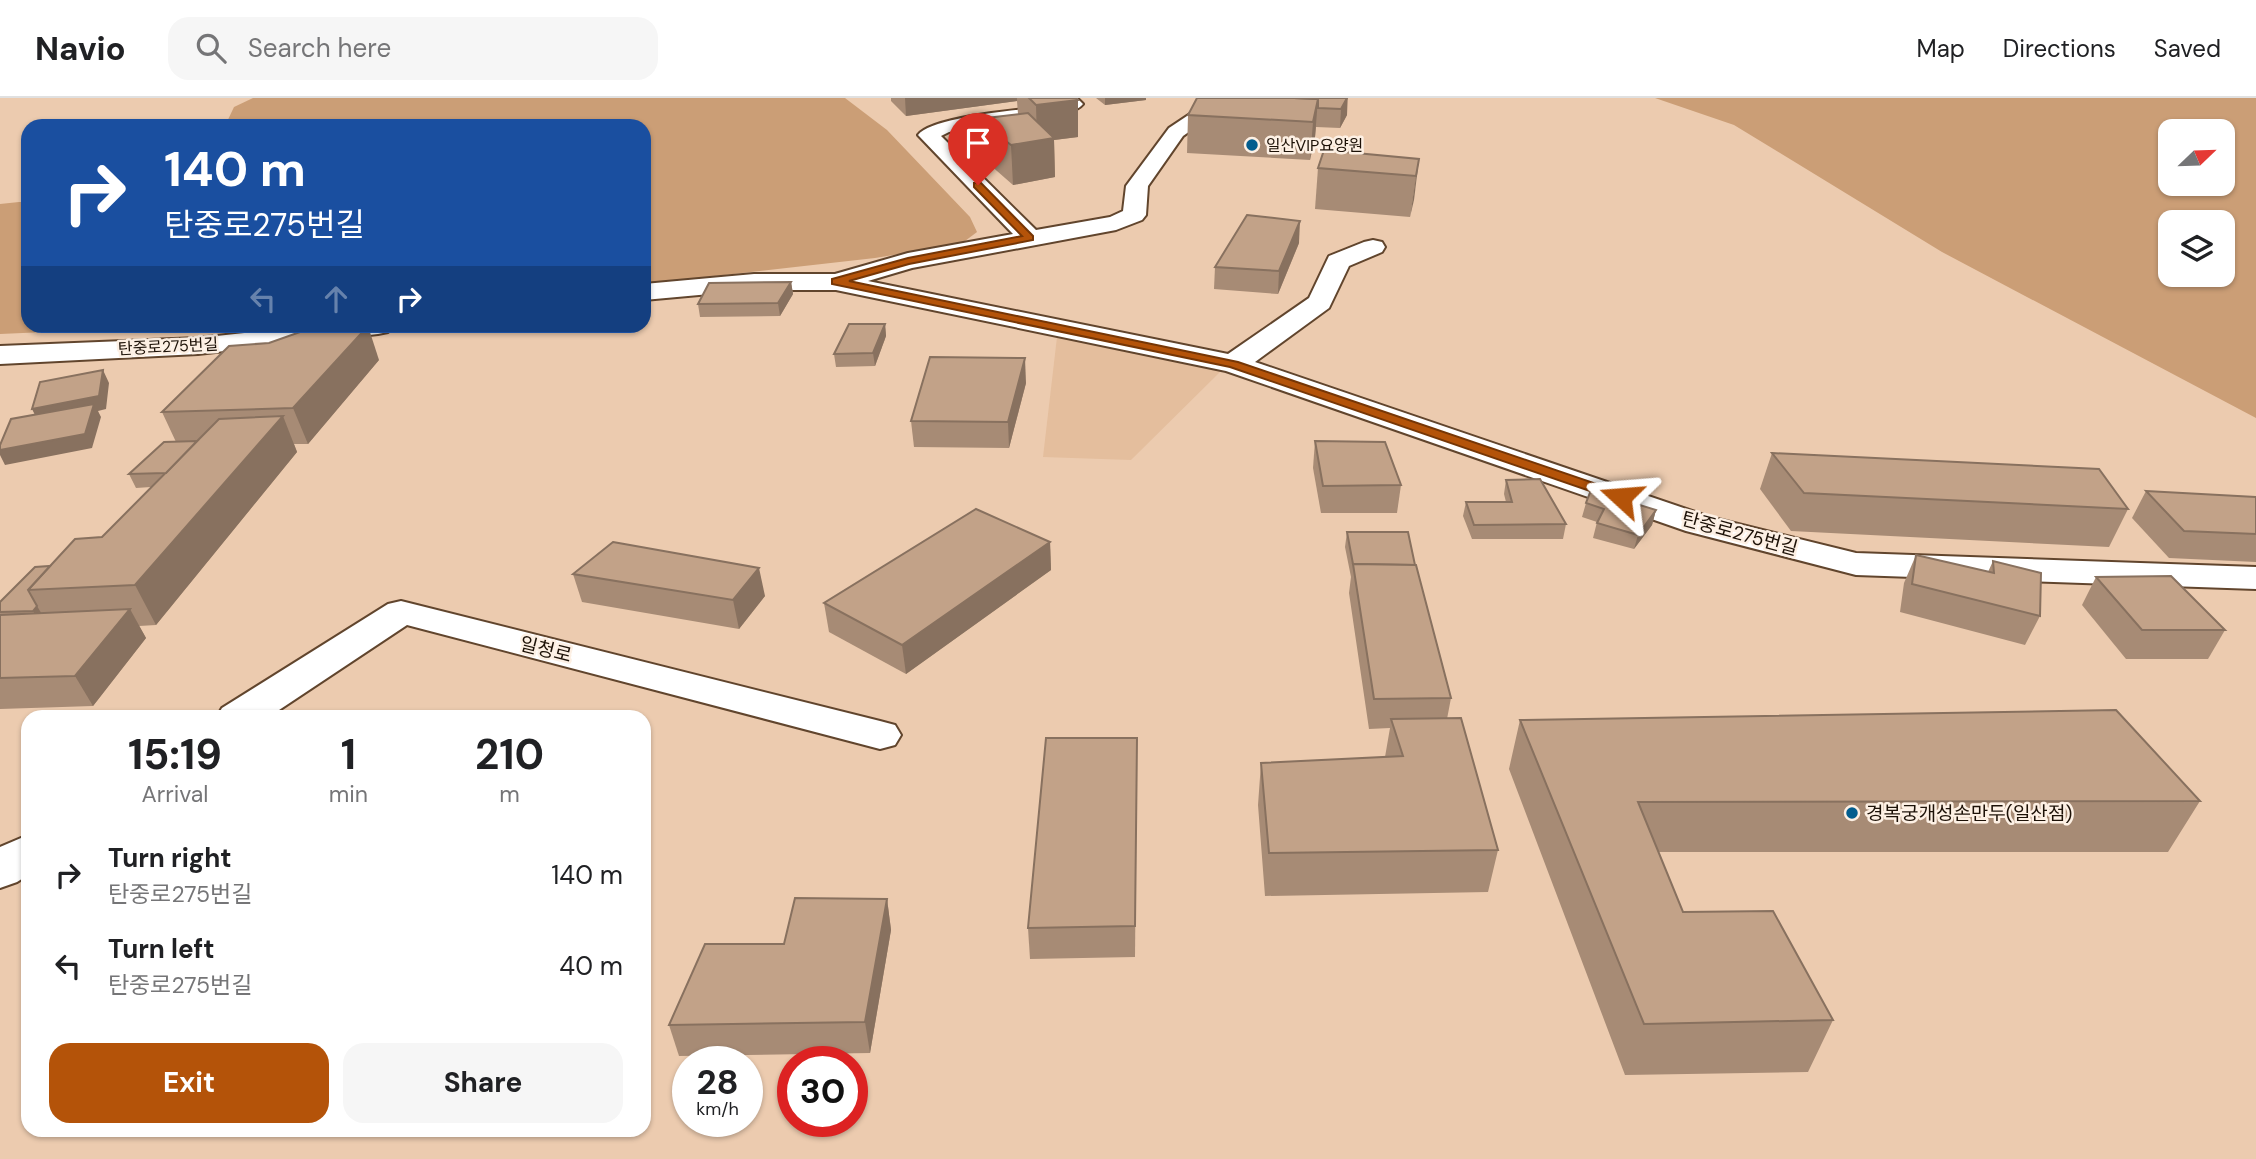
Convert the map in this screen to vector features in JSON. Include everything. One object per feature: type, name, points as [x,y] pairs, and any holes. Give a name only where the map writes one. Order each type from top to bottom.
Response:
[{"type":"street","points":[[1030,238],[928,135],[944,127],[1058,111],[1073,104],[1065,98]]},
{"type":"street","name":"탄중로275번길","points":[[836,282],[908,261],[1116,223],[1134,215],[1138,186],[1176,132],[1227,98]]},
{"type":"street","points":[[943,150],[969,147]]},
{"type":"street","points":[[1233,365],[1320,302],[1338,261],[1373,247]]},
{"type":"street","name":"탄중로275번길","points":[[651,291],[754,282],[836,282],[1233,365],[1698,524],[1856,564],[2256,578]]},
{"type":"street","name":"탄중로275번길","points":[[0,355],[198,346],[315,333]]},
{"type":"street","name":"일청로","points":[[249,710],[401,612],[880,734]]},
{"type":"street","points":[[0,870],[21,856]]},
{"type":"shaded area","points":[[253,98],[845,98],[887,130],[970,217],[977,232],[961,244],[875,258],[651,283],[651,119],[228,119],[234,107]]},
{"type":"shaded area","points":[[1655,98],[2256,98],[2256,418],[1942,252],[1734,125]]},
{"type":"shaded area","points":[[21,202],[23,333],[0,334],[0,204]]},
{"type":"shaded area","points":[[1057,337],[1221,371],[1131,460],[1043,457]]},
{"type":"building","points":[[1029,98],[1076,98],[1078,100],[1036,105]]},
{"type":"building","points":[[1197,98],[1318,99],[1313,122],[1188,115]]},
{"type":"building","points":[[1294,98],[1347,98],[1341,109],[1318,108],[1318,99]]},
{"type":"building","points":[[1028,113],[1054,138],[1011,145],[978,119]]},
{"type":"building","points":[[1324,150],[1419,159],[1416,176],[1318,168]]},
{"type":"building","points":[[1247,215],[1300,221],[1279,271],[1215,267]]},
{"type":"building","points":[[791,282],[778,303],[698,304],[709,283]]},
{"type":"building","points":[[849,324],[885,324],[873,353],[834,354]]},
{"type":"building","points":[[297,333],[362,333],[293,408],[162,412],[229,346],[269,343]]},
{"type":"building","points":[[930,357],[1025,358],[1008,422],[911,421]]},
{"type":"building","points":[[103,370],[99,396],[32,409],[40,382]]},
{"type":"building","points":[[94,404],[85,434],[0,450],[11,419]]},
{"type":"building","points":[[283,416],[135,585],[28,590],[75,539],[102,537],[219,419]]},
{"type":"building","points":[[197,441],[166,473],[129,474],[164,442]]},
{"type":"building","points":[[1315,441],[1385,442],[1401,485],[1323,486]]},
{"type":"building","points":[[1772,453],[2099,469],[2128,509],[1804,493]]},
{"type":"building","points":[[1540,479],[1566,524],[1474,525],[1466,502],[1512,502],[1506,480]]},
{"type":"building","points":[[1591,490],[1656,510],[1638,535],[1597,523],[1604,509],[1586,503]]},
{"type":"building","points":[[2146,491],[2256,497],[2256,534],[2184,531]]},
{"type":"building","points":[[976,509],[1050,542],[902,645],[824,603]]},
{"type":"building","points":[[1347,532],[1408,532],[1415,565],[1353,564]]},
{"type":"building","points":[[613,542],[759,568],[733,600],[573,574]]},
{"type":"building","points":[[1916,555],[1994,573],[1993,561],[2041,573],[2040,616],[1912,584]]},
{"type":"building","points":[[1353,564],[1416,565],[1451,698],[1374,699]]},
{"type":"building","points":[[50,566],[28,590],[37,606],[33,611],[0,612],[0,602],[35,567]]},
{"type":"building","points":[[2171,576],[2225,630],[2142,630],[2096,577]]},
{"type":"building","points":[[130,609],[75,676],[0,678],[0,615]]},
{"type":"building","points":[[2116,710],[2200,801],[1638,802],[1683,912],[1773,911],[1833,1020],[1644,1024],[1520,720]]},
{"type":"building","points":[[1461,718],[1498,850],[1269,853],[1261,763],[1403,756],[1391,719]]},
{"type":"building","points":[[1046,738],[1137,738],[1135,926],[1028,928]]},
{"type":"building","points":[[795,898],[887,899],[865,1022],[669,1025],[705,944],[784,944]]},
{"type":"place","name":"일산VIP요양원","points":[[1252,145]]},
{"type":"place","name":"경복궁개성손만두(일산점)","points":[[1852,813]]},
{"type":"route","points":[[978,185],[1030,238],[908,261],[836,282],[1233,365],[1621,497]]}]
